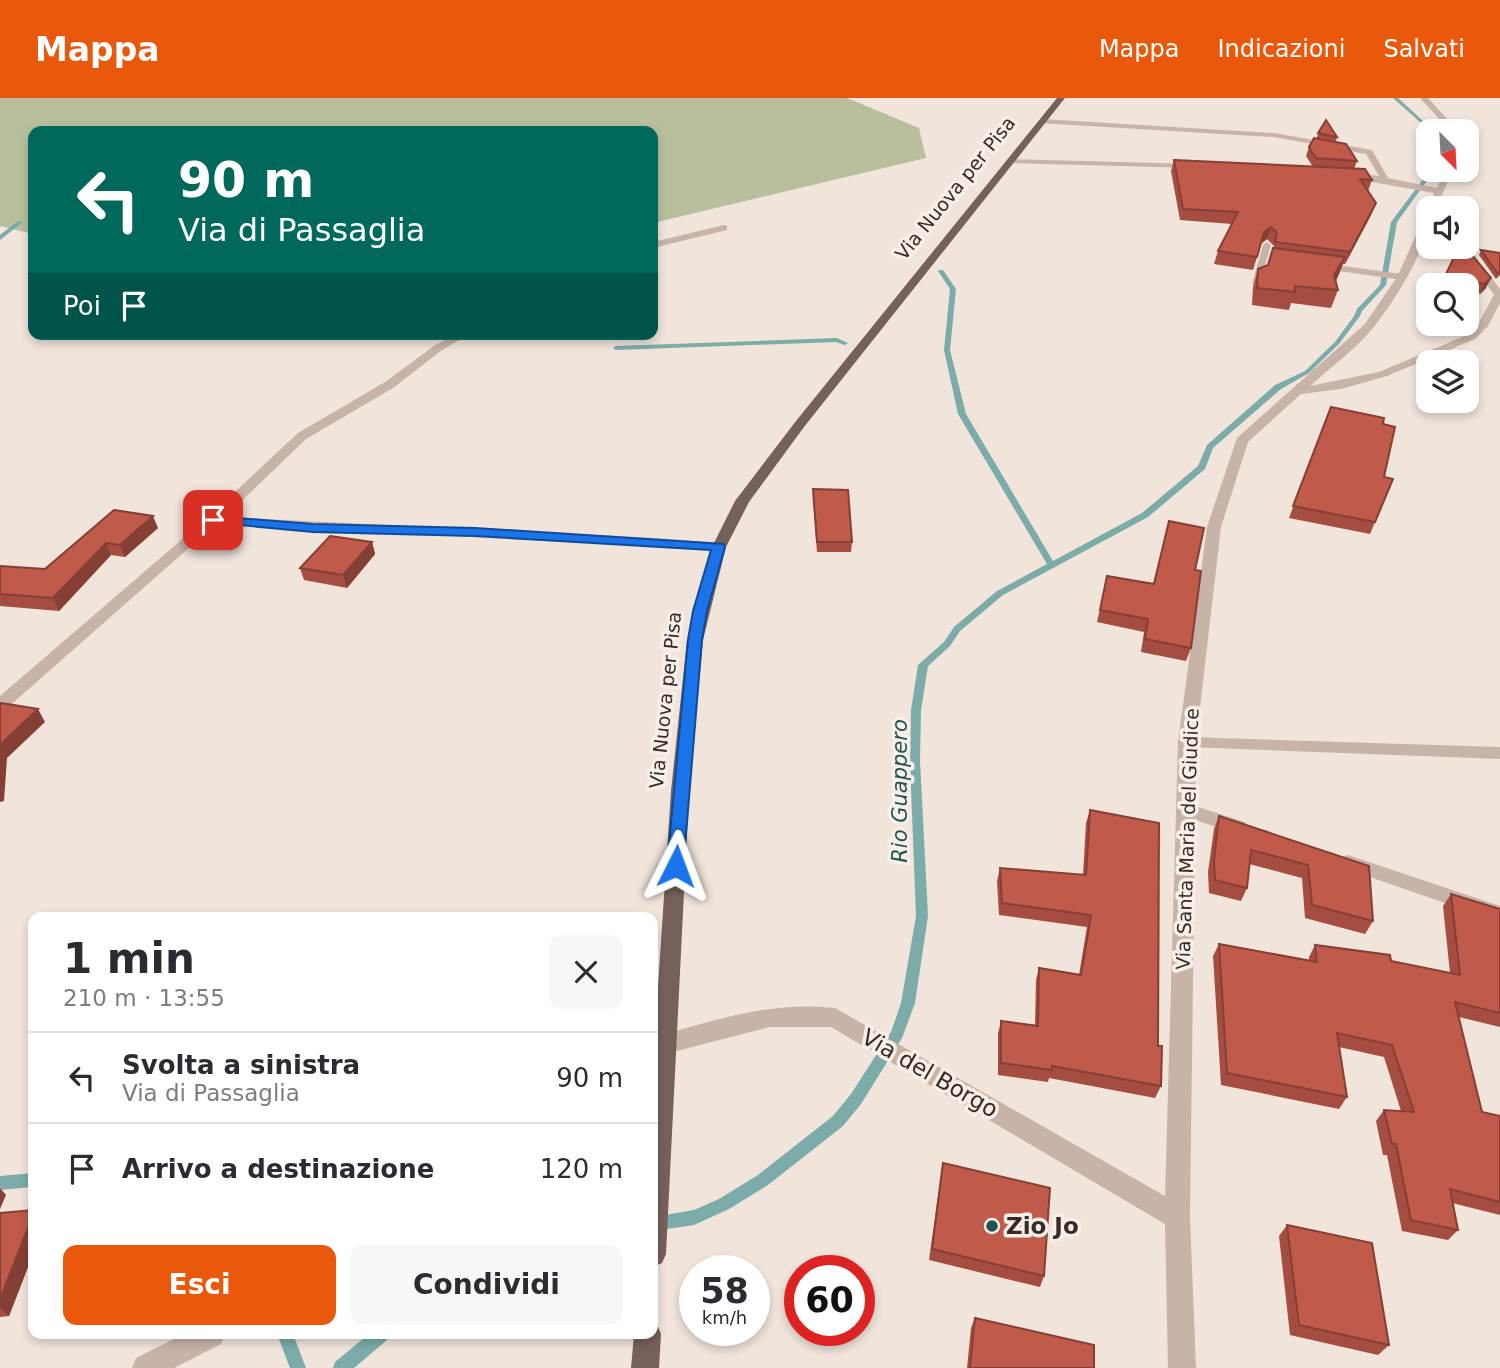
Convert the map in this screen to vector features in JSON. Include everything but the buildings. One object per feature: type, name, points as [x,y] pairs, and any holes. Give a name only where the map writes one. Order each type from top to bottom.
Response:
[{"type":"main road","name":"Via Nuova per Pisa","points":[[658,1088],[665,1044],[680,791],[695,640],[700,611],[719,547],[742,501],[800,424],[1061,98]]},
{"type":"main road","name":"Via Nuova per Pisa","points":[[658,1104],[661,1132],[658,1178]]},
{"type":"street","points":[[1424,98],[1443,119]]},
{"type":"street","points":[[1042,121],[1308,139],[1369,152],[1384,177]]},
{"type":"street","points":[[1011,161],[1208,167]]},
{"type":"street","points":[[1341,174],[1384,177],[1405,186],[1435,190]]},
{"type":"street","points":[[1434,196],[1441,182]]},
{"type":"street","points":[[658,244],[724,229]]},
{"type":"street","name":"Via Santa Maria del Giudice","points":[[1182,1368],[1177,1217],[1187,742],[1214,527],[1242,441],[1369,326],[1416,242]]},
{"type":"street","points":[[1298,391],[1341,385],[1383,374],[1471,337],[1484,324],[1499,295],[1474,259]]},
{"type":"street","points":[[0,705],[213,520],[302,436],[389,385],[438,348],[453,340]]},
{"type":"street","points":[[213,520],[313,528],[488,532],[719,547]]},
{"type":"street","points":[[1185,810],[1251,831]]},
{"type":"street","points":[[1329,856],[1500,914]]},
{"type":"street","name":"Via del Borgo","points":[[665,1044],[776,1014],[807,1013],[835,1018],[1177,1217]]},
{"type":"street","points":[[146,1368],[201,1339]]},
{"type":"lane","points":[[1255,282],[1267,245]]},
{"type":"lane","points":[[1264,259],[1276,260]]},
{"type":"lane","points":[[1313,265],[1397,276]]},
{"type":"lane","points":[[1187,742],[1500,753]]},
{"type":"green space","points":[[0,98],[847,98],[919,128],[926,158],[658,222],[658,126],[28,126],[28,233],[0,226]]},
{"type":"waterway","name":"Rio Guappero","points":[[1395,98],[1419,119]]},
{"type":"waterway","name":"Rio Guappero","points":[[658,1223],[694,1217],[724,1204],[763,1180],[838,1121],[856,1099],[897,1034],[908,1003],[922,916],[915,761],[916,710],[923,665],[947,644],[957,629],[1000,593],[1145,515],[1202,467],[1210,447],[1278,387],[1307,372],[1337,343],[1359,310],[1383,285],[1394,222],[1423,182]]},
{"type":"waterway","points":[[0,238],[20,222]]},
{"type":"waterway","points":[[941,271],[953,289],[947,350],[962,414],[1051,564]]},
{"type":"waterway","points":[[616,348],[837,340],[845,343]]},
{"type":"waterway","points":[[0,1183],[28,1180]]},
{"type":"waterway","points":[[287,1339],[298,1368]]},
{"type":"waterway","name":"Rio Guappero","points":[[341,1368],[375,1339]]},
{"type":"place","name":"Zio Jo","points":[[992,1226]]},
{"type":"route","points":[[213,520],[313,528],[606,538],[719,547],[700,611],[695,640],[680,791],[676,866]]}]
